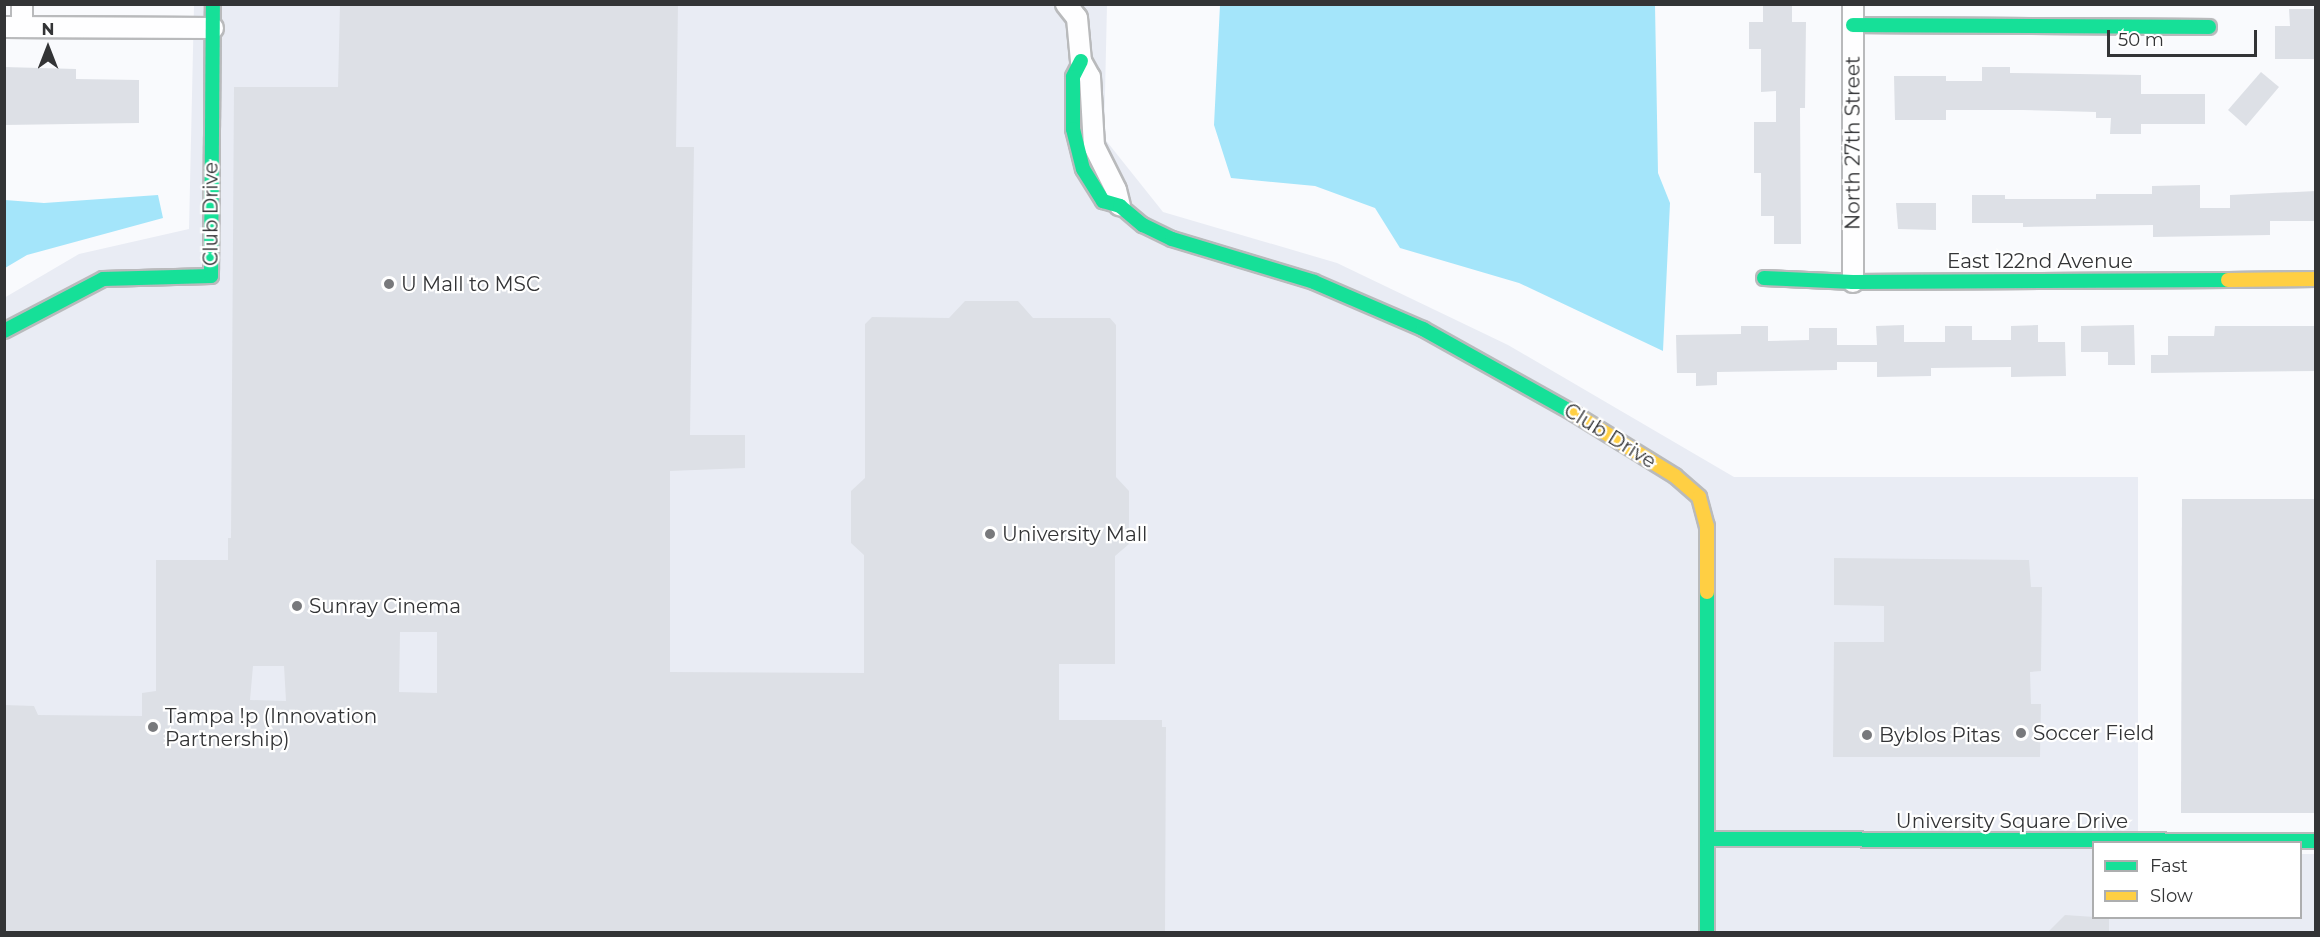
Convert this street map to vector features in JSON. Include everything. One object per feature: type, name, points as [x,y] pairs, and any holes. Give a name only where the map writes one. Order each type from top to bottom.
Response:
[{"type":"street","points":[[22,4],[13,27],[213,28]]},
{"type":"street","name":"Club Drive","points":[[4,331],[103,279],[211,276],[213,4]]},
{"type":"street","name":"Club Drive","points":[[1066,4],[1077,18],[1081,61],[1090,77],[1094,146],[1116,190],[1120,206],[1143,225],[1172,238],[1314,282],[1423,329],[1512,376],[1688,485],[1699,497],[1707,526],[1707,933]]},
{"type":"street","name":"North 27th Street","points":[[1853,4],[1853,282]]},
{"type":"street","points":[[1853,25],[2209,27]]},
{"type":"street","name":"East 122nd Avenue","points":[[1764,278],[1853,282],[2316,279]]},
{"type":"street","name":"University Square Drive","points":[[1708,839],[2316,841]]},
{"type":"shaded area","points":[[194,5],[1107,5],[1104,138],[1163,212],[1337,263],[1508,345],[1734,477],[2138,477],[2138,841],[2092,841],[2092,919],[2302,919],[2302,854],[2315,854],[2315,932],[5,932],[4,298],[79,254],[189,229]]},
{"type":"water","points":[[1220,5],[1655,5],[1658,173],[1670,203],[1663,351],[1519,283],[1400,248],[1375,208],[1315,186],[1231,178],[1214,125]]},
{"type":"water","points":[[158,195],[163,218],[27,255],[5,268],[5,200],[44,203]]},
{"type":"building","name":"University Mall","points":[[340,4],[678,4],[676,147],[694,147],[690,435],[745,435],[745,468],[670,471],[670,672],[864,673],[864,555],[851,543],[851,491],[865,478],[865,324],[872,317],[949,318],[965,301],[1018,301],[1033,318],[1110,318],[1116,325],[1116,477],[1129,491],[1129,544],[1115,556],[1115,664],[1059,664],[1059,720],[1162,720],[1162,727],[1166,727],[1165,933],[4,933],[4,705],[34,706],[38,715],[142,716],[142,693],[156,691],[156,560],[228,560],[228,538],[231,538],[234,87],[338,87]],"holes":[[[400,632],[437,632],[437,693],[399,692]],[[253,666],[284,666],[286,701],[250,700]]]},
{"type":"building","points":[[1763,4],[1792,4],[1792,22],[1806,22],[1805,108],[1800,108],[1801,244],[1774,244],[1774,216],[1761,216],[1761,173],[1754,173],[1754,122],[1776,122],[1776,91],[1761,92],[1761,49],[1749,49],[1749,22],[1763,22]]},
{"type":"building","points":[[2289,9],[2316,9],[2316,59],[2275,59],[2275,26],[2290,26]]},
{"type":"building","points":[[4,67],[76,69],[76,79],[139,80],[139,123],[4,125]]},
{"type":"building","points":[[1982,67],[2010,67],[2010,73],[2141,75],[2141,94],[2205,94],[2205,124],[2141,124],[2141,134],[2110,134],[2111,118],[2096,118],[2096,112],[2023,110],[1946,110],[1946,120],[1895,120],[1894,76],[1946,76],[1946,81],[1982,81]]},
{"type":"building","points":[[2261,72],[2279,87],[2246,126],[2228,110]]},
{"type":"building","points":[[2200,185],[2200,208],[2230,208],[2230,195],[2316,191],[2316,221],[2270,221],[2270,235],[2153,237],[2153,225],[2023,227],[2023,223],[1972,223],[1972,195],[2005,195],[2005,199],[2096,199],[2096,194],[2152,194],[2152,186]]},
{"type":"building","points":[[1896,203],[1936,203],[1936,230],[1898,229]]},
{"type":"building","points":[[1904,325],[1904,342],[1945,342],[1945,326],[1972,326],[1972,340],[2011,340],[2011,326],[2038,325],[2038,342],[2065,342],[2066,376],[2011,377],[2011,367],[1931,368],[1931,376],[1877,377],[1877,362],[1837,362],[1837,370],[1717,372],[1717,385],[1696,386],[1696,373],[1677,373],[1676,335],[1741,334],[1741,326],[1768,326],[1768,341],[1809,340],[1809,328],[1837,328],[1837,345],[1877,345],[1876,326]]},
{"type":"building","points":[[2134,325],[2135,365],[2108,365],[2108,352],[2081,352],[2081,326]]},
{"type":"building","points":[[2215,326],[2316,326],[2316,371],[2151,373],[2151,355],[2168,355],[2168,336],[2214,336]]},
{"type":"building","points":[[2182,499],[2316,499],[2316,813],[2181,813]]},
{"type":"building","points":[[1834,558],[2029,560],[2031,587],[2042,587],[2041,671],[2030,672],[2031,704],[2041,704],[2040,757],[1833,757],[1834,642],[1884,642],[1884,606],[1834,605]]},
{"type":"building","points":[[2065,915],[2109,919],[2109,933],[2047,933]]},
{"type":"traffic: fast","points":[[4,331],[103,279],[211,276],[213,4]]},
{"type":"traffic: fast","points":[[1853,25],[2209,27]]},
{"type":"traffic: fast","points":[[1081,61],[1073,77],[1073,129],[1083,169],[1103,201],[1120,206],[1143,225],[1172,239],[1314,282],[1423,329],[1573,413]]},
{"type":"traffic: fast","points":[[1764,278],[1853,282],[2228,280]]},
{"type":"traffic: fast","points":[[1707,592],[1707,932]]},
{"type":"traffic: fast","points":[[1708,839],[2316,841]]},
{"type":"traffic: slow","points":[[2228,280],[2316,279]]},
{"type":"traffic: slow","points":[[1573,413],[1675,476],[1699,497],[1707,526],[1707,592]]},
{"type":"place","name":"U Mall to MSC","points":[[389,284]]},
{"type":"place","name":"University Mall","points":[[990,534]]},
{"type":"place","name":"Sunray Cinema","points":[[297,606]]},
{"type":"place","name":"Tampa !p (Innovation Partnership)","points":[[153,727]]},
{"type":"place","name":"Soccer Field","points":[[2021,733]]},
{"type":"place","name":"Byblos Pitas","points":[[1867,735]]}]
